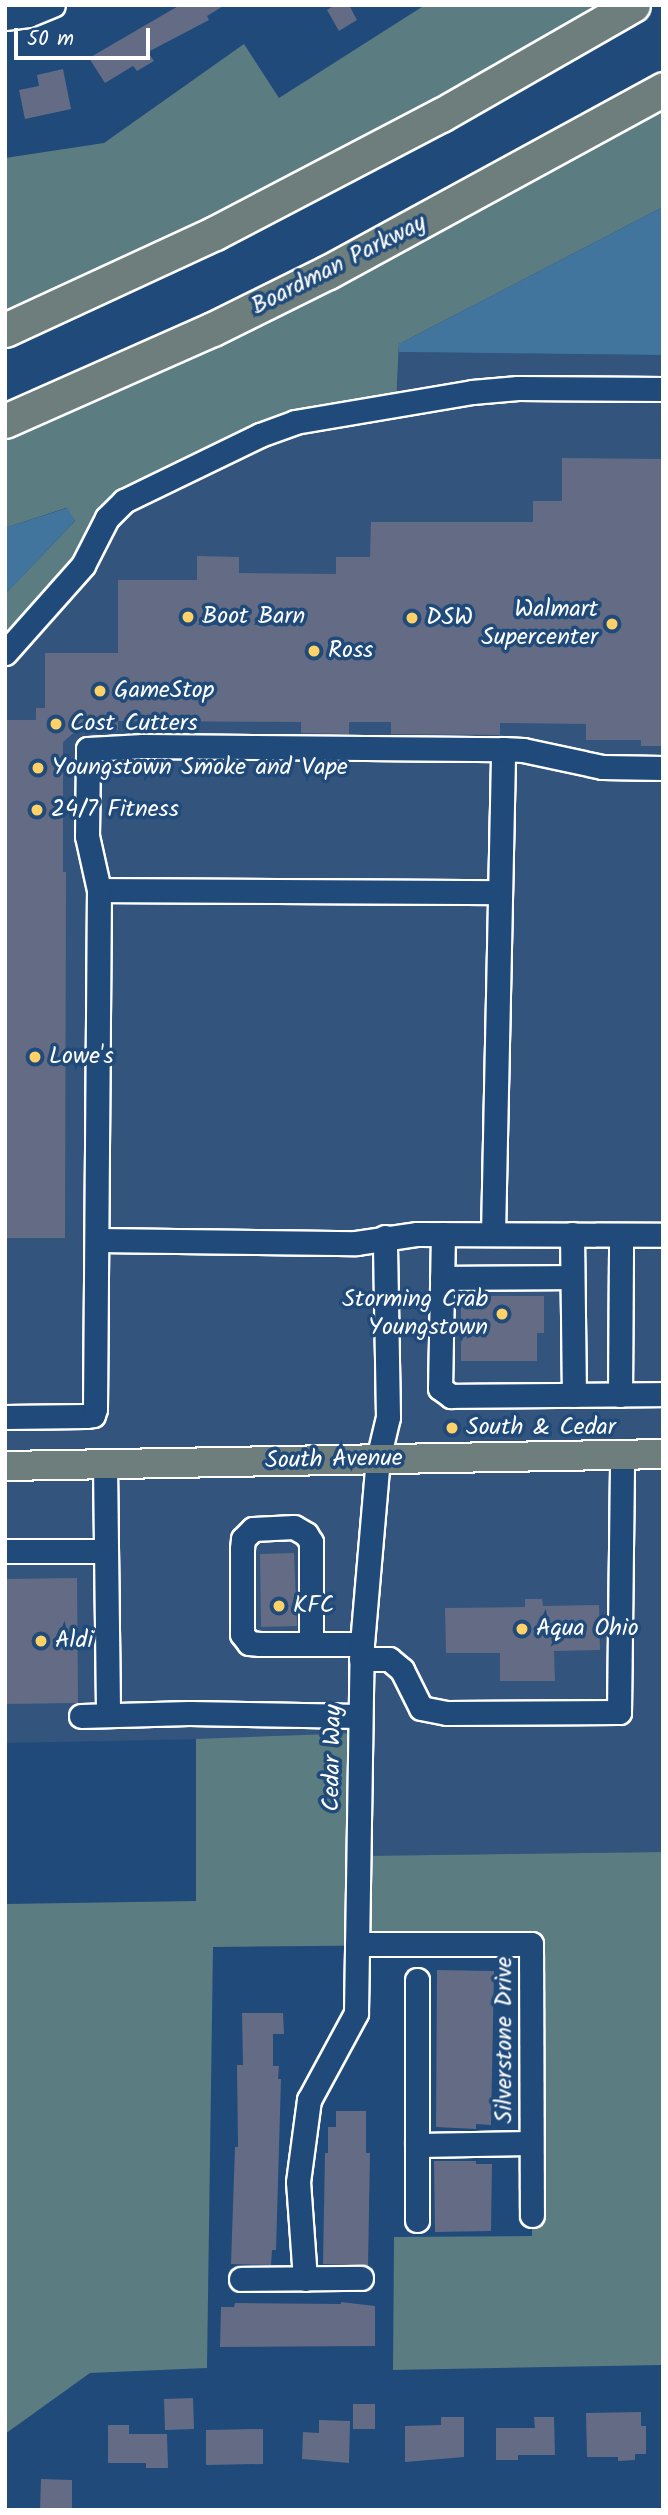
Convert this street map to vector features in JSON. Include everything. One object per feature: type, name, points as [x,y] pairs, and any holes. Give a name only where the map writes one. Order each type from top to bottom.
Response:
[{"type":"highway","points":[[5,330],[215,233],[441,115],[633,5]]},
{"type":"highway","name":"Boardman Parkway","points":[[5,421],[213,328],[328,272],[663,89]]},
{"type":"main road","name":"South Avenue","points":[[5,1466],[663,1454]]},
{"type":"street","points":[[5,18],[28,15],[53,5]]},
{"type":"street","points":[[5,653],[83,565],[107,518],[124,501],[260,435],[295,422],[472,392],[518,388],[663,389]]},
{"type":"street","points":[[5,1417],[93,1415],[96,1393],[99,890],[87,836],[88,748],[503,749],[523,750],[602,767],[663,768]]},
{"type":"street","points":[[494,1234],[503,749]]},
{"type":"street","points":[[99,890],[500,892]]},
{"type":"street","points":[[97,1240],[356,1243],[386,1237],[443,1234],[663,1235]]},
{"type":"street","points":[[443,1234],[440,1388],[451,1396],[663,1394]]},
{"type":"street","points":[[572,1234],[574,1395]]},
{"type":"street","points":[[620,1395],[621,1235]]},
{"type":"street","name":"Cedar Way","points":[[304,2279],[299,2182],[309,2100],[356,2013],[362,1652],[378,1460],[388,1417],[386,1237]]},
{"type":"street","points":[[442,1278],[572,1277]]},
{"type":"street","points":[[311,1644],[311,1542],[306,1534],[294,1527],[253,1528],[243,1539],[242,1549],[242,1634],[249,1643],[311,1644],[389,1659],[402,1670],[421,1708],[447,1713],[619,1712],[622,1455]]},
{"type":"street","points":[[105,1464],[108,1715]]},
{"type":"street","points":[[5,1551],[106,1551]]},
{"type":"street","points":[[81,1716],[189,1713],[360,1716]]},
{"type":"street","name":"Silverstone Drive","points":[[357,1944],[531,1944],[532,2215]]},
{"type":"street","points":[[417,1980],[417,2220]]},
{"type":"street","name":"Silverstone Drive","points":[[417,2145],[531,2143]]},
{"type":"street","points":[[241,2279],[361,2278]]},
{"type":"shaded area","points":[[663,207],[663,355],[399,352],[399,344]]},
{"type":"shaded area","points":[[399,352],[663,355],[663,1852],[358,1856],[208,1739],[5,1743],[5,653],[107,518],[260,435],[396,405]]},
{"type":"shaded area","points":[[67,508],[75,521],[5,594],[5,528]]},
{"type":"green space","points":[[425,5],[633,5],[5,330],[5,158],[104,143],[244,44],[279,98]]},
{"type":"green space","points":[[663,89],[663,207],[399,344],[396,405],[295,422],[124,501],[5,653],[5,594],[75,521],[66,508],[5,528],[5,421]]},
{"type":"green space","points":[[359,1733],[358,1856],[663,1852],[663,2365],[393,2370],[394,2237],[532,2236],[531,1944],[213,1947],[207,2368],[90,2373],[5,2434],[5,1904],[196,1901],[196,1739]]},
{"type":"building","points":[[180,5],[225,5],[207,16],[209,20],[148,52],[154,61],[137,71],[133,66],[105,83],[89,58]]},
{"type":"building","points":[[335,5],[349,5],[357,20],[339,31],[327,10]]},
{"type":"building","points":[[63,69],[71,109],[25,119],[19,90],[39,86],[37,75]]},
{"type":"building","points":[[562,458],[663,459],[663,746],[641,746],[641,740],[586,740],[586,724],[500,723],[500,735],[391,734],[391,722],[349,722],[349,734],[301,733],[301,722],[118,721],[118,730],[77,730],[63,742],[63,872],[66,872],[65,1238],[5,1238],[5,720],[36,720],[36,708],[45,708],[45,653],[118,653],[118,580],[197,580],[197,556],[239,557],[239,573],[336,574],[336,557],[370,557],[371,522],[533,522],[533,501],[562,501]]},
{"type":"building","name":"Storming Crab Youngstown","points":[[461,1296],[544,1296],[544,1333],[537,1333],[537,1361],[461,1361]]},
{"type":"building","name":"KFC","points":[[294,1553],[297,1626],[261,1627],[260,1554]]},
{"type":"building","name":"Aldi","points":[[77,1578],[78,1703],[5,1704],[5,1579]]},
{"type":"building","name":"Aqua Ohio","points":[[525,1599],[542,1599],[543,1606],[599,1605],[600,1650],[554,1651],[555,1681],[500,1681],[500,1653],[446,1653],[445,1608],[525,1607]]},
{"type":"building","points":[[437,1970],[494,1971],[491,2125],[476,2124],[476,2129],[436,2127]]},
{"type":"building","points":[[242,2013],[283,2013],[284,2034],[273,2034],[273,2066],[279,2066],[278,2079],[281,2079],[276,2250],[272,2250],[271,2265],[231,2264],[235,2147],[238,2147],[237,2065],[243,2065]]},
{"type":"building","points":[[336,2111],[366,2111],[366,2153],[370,2153],[368,2266],[323,2264],[325,2153],[328,2153],[328,2127],[336,2127]]},
{"type":"building","points":[[434,2161],[476,2161],[476,2164],[492,2164],[491,2231],[435,2232]]},
{"type":"building","points":[[341,2302],[375,2306],[375,2346],[220,2347],[221,2307],[234,2307],[235,2303]]},
{"type":"building","points":[[193,2398],[194,2429],[165,2430],[164,2399]]},
{"type":"building","points":[[353,2404],[375,2404],[375,2429],[353,2429]]},
{"type":"building","points":[[641,2412],[641,2426],[646,2426],[646,2454],[635,2454],[635,2460],[618,2461],[618,2457],[587,2457],[586,2413]]},
{"type":"building","points":[[441,2417],[464,2417],[464,2457],[405,2462],[405,2426],[441,2425]]},
{"type":"building","points":[[534,2417],[554,2417],[555,2455],[518,2455],[518,2460],[496,2460],[496,2428],[535,2428]]},
{"type":"building","points":[[319,2420],[350,2421],[349,2463],[302,2459],[303,2432],[319,2433]]},
{"type":"building","points":[[108,2425],[129,2425],[129,2434],[167,2434],[168,2468],[146,2468],[146,2463],[108,2463]]},
{"type":"building","points":[[263,2429],[263,2464],[206,2465],[206,2430]]},
{"type":"building","points":[[41,2479],[72,2480],[72,2510],[40,2510]]},
{"type":"place","name":"Boot Barn","points":[[188,617]]},
{"type":"place","name":"DSW","points":[[412,618]]},
{"type":"place","name":"Walmart Supercenter","points":[[612,624]]},
{"type":"place","name":"Ross","points":[[314,651]]},
{"type":"place","name":"GameStop","points":[[100,691]]},
{"type":"place","name":"Cost Cutters","points":[[56,724]]},
{"type":"place","name":"Youngstown Smoke and Vape","points":[[38,768]]},
{"type":"place","name":"24/7 Fitness","points":[[37,810]]},
{"type":"place","name":"Lowe's","points":[[35,1057]]},
{"type":"place","name":"Storming Crab Youngstown","points":[[502,1314]]},
{"type":"place","name":"South & Cedar","points":[[452,1428]]},
{"type":"place","name":"KFC","points":[[279,1606]]},
{"type":"place","name":"Aqua Ohio","points":[[522,1629]]},
{"type":"place","name":"Aldi","points":[[41,1641]]}]
